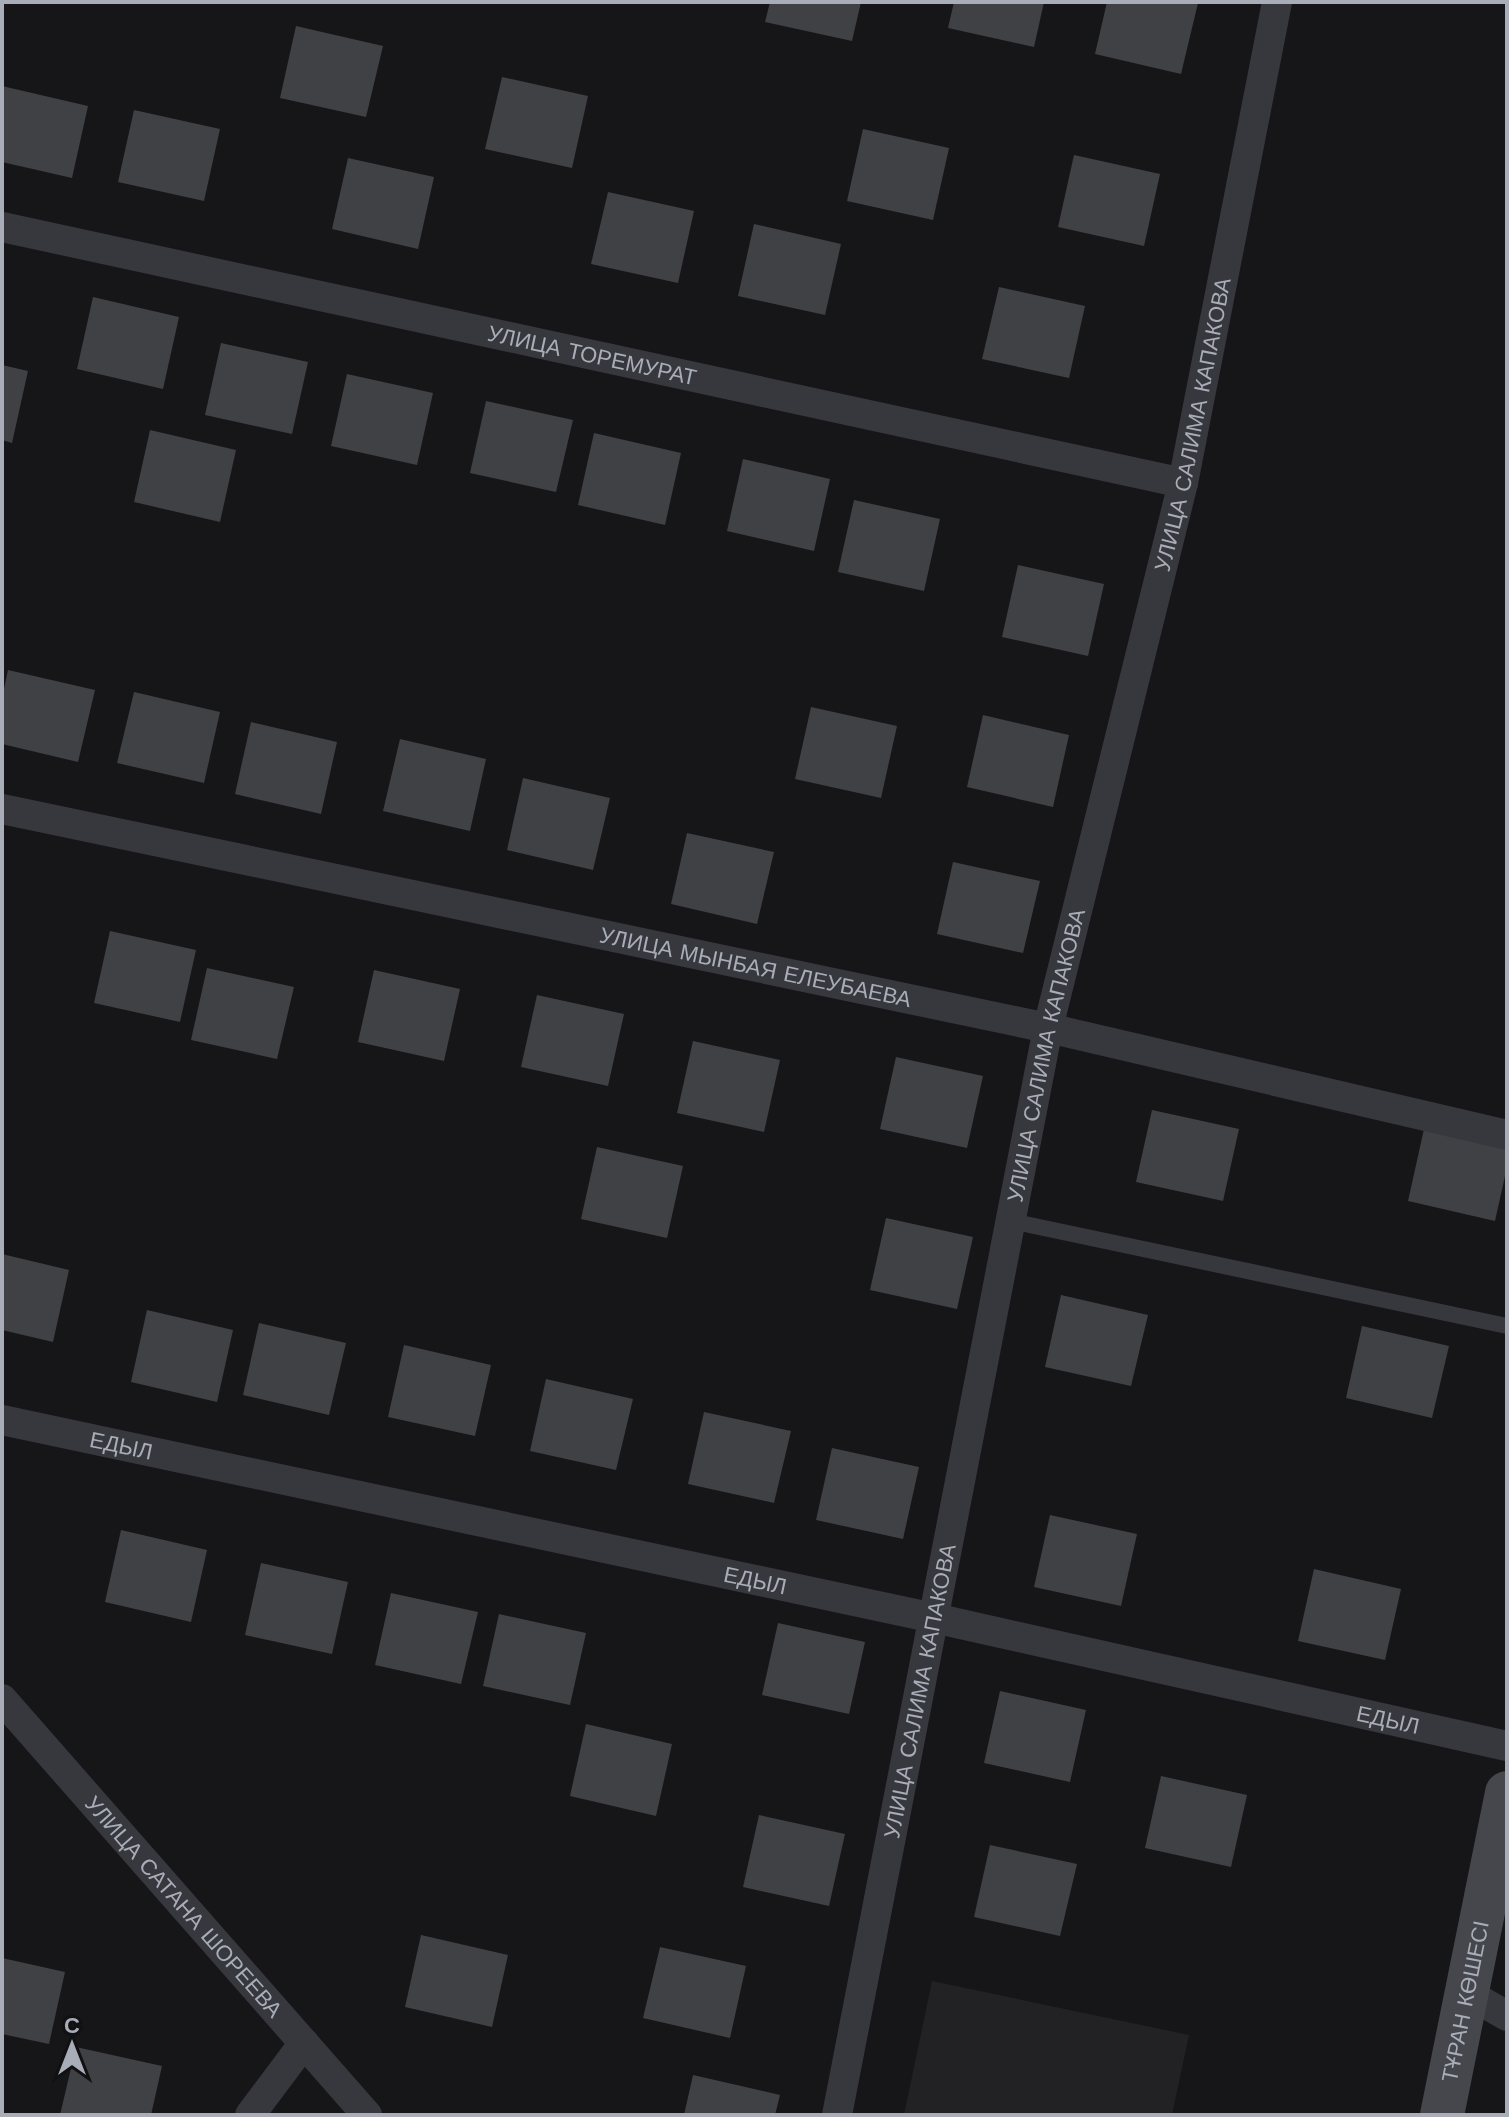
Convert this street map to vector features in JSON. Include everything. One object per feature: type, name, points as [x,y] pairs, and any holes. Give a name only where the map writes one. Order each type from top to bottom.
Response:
[{"type":"street","name":"УЛИЦА САЛИМА КАПАКОВА","points":[[837,2115],[1048,1028],[1183,483],[1277,2]]},
{"type":"street","name":"УЛИЦА ТОРЕМУРАТ","points":[[2,227],[1183,483]]},
{"type":"street","name":"УЛИЦА МЫНБАЯ ЕЛЕУБАЕВА","points":[[2,809],[1048,1028],[1507,1135]]},
{"type":"street","name":"ЕДЫЛ","points":[[2,1420],[934,1618],[1507,1746]]},
{"type":"street","name":"УЛИЦА САТАНА ШОРЕЕВА","points":[[2,1699],[367,2115]]},
{"type":"street","name":"ТҰРАН КӨШЕСІ","points":[[1442,2115],[1507,1793]]},
{"type":"street","points":[[1467,1993],[1507,2016]]},
{"type":"street","points":[[250,2115],[304,2043]]},
{"type":"lane","points":[[1011,1221],[1507,1326]]},
{"type":"shaded area","points":[[932,1981],[1189,2035],[1172,2115],[904,2115]]},
{"type":"building","points":[[770,2],[861,2],[852,41],[765,22]]},
{"type":"building","points":[[954,2],[1044,2],[1034,47],[948,28]]},
{"type":"building","points":[[1107,2],[1198,3],[1181,74],[1095,54]]},
{"type":"building","points":[[296,26],[383,46],[366,117],[280,98]]},
{"type":"building","points":[[502,77],[588,96],[572,168],[485,149]]},
{"type":"building","points":[[2,86],[88,106],[72,178],[2,162]]},
{"type":"building","points":[[134,110],[220,129],[204,201],[118,182]]},
{"type":"building","points":[[863,129],[949,148],[933,220],[847,201]]},
{"type":"building","points":[[1074,155],[1160,174],[1144,246],[1058,227]]},
{"type":"building","points":[[348,158],[434,177],[418,249],[332,229]]},
{"type":"building","points":[[608,192],[694,211],[678,283],[591,264]]},
{"type":"building","points":[[754,224],[841,244],[825,315],[738,296]]},
{"type":"building","points":[[999,287],[1085,306],[1069,378],[982,359]]},
{"type":"building","points":[[93,297],[179,317],[163,389],[77,369]]},
{"type":"building","points":[[221,343],[308,362],[292,434],[205,415]]},
{"type":"building","points":[[2,365],[28,371],[12,443],[2,440]]},
{"type":"building","points":[[347,374],[433,393],[417,465],[331,446]]},
{"type":"building","points":[[486,401],[573,420],[556,492],[470,473]]},
{"type":"building","points":[[150,430],[236,450],[220,522],[134,502]]},
{"type":"building","points":[[594,433],[681,453],[665,525],[578,505]]},
{"type":"building","points":[[743,459],[830,479],[814,551],[727,531]]},
{"type":"building","points":[[854,500],[940,519],[924,591],[838,572]]},
{"type":"building","points":[[1018,565],[1104,584],[1088,656],[1002,637]]},
{"type":"building","points":[[8,670],[95,690],[78,762],[2,744],[2,698]]},
{"type":"building","points":[[134,692],[220,712],[204,783],[117,763]]},
{"type":"building","points":[[811,707],[897,726],[881,798],[795,779]]},
{"type":"building","points":[[983,715],[1069,735],[1053,807],[967,787]]},
{"type":"building","points":[[251,722],[337,742],[321,814],[235,794]]},
{"type":"building","points":[[400,739],[486,759],[470,831],[383,811]]},
{"type":"building","points":[[523,778],[610,798],[593,870],[507,850]]},
{"type":"building","points":[[687,833],[774,852],[757,924],[671,904]]},
{"type":"building","points":[[953,862],[1040,881],[1023,953],[937,934]]},
{"type":"building","points":[[110,931],[196,950],[180,1022],[94,1003]]},
{"type":"building","points":[[207,968],[294,987],[277,1059],[191,1040]]},
{"type":"building","points":[[374,970],[460,989],[444,1061],[358,1042]]},
{"type":"building","points":[[537,995],[624,1014],[608,1086],[521,1067]]},
{"type":"building","points":[[693,1041],[780,1060],[764,1132],[677,1113]]},
{"type":"building","points":[[896,1057],[983,1076],[967,1148],[880,1129]]},
{"type":"building","points":[[1152,1110],[1239,1129],[1223,1201],[1136,1182]]},
{"type":"building","points":[[1424,1129],[1507,1148],[1507,1167],[1495,1221],[1408,1201]]},
{"type":"building","points":[[597,1147],[683,1166],[667,1238],[581,1219]]},
{"type":"building","points":[[886,1218],[973,1237],[957,1309],[870,1290]]},
{"type":"building","points":[[2,1254],[69,1270],[53,1342],[2,1330]]},
{"type":"building","points":[[1061,1295],[1148,1315],[1131,1386],[1045,1367]]},
{"type":"building","points":[[147,1310],[233,1330],[217,1402],[131,1382]]},
{"type":"building","points":[[259,1323],[346,1343],[329,1415],[243,1395]]},
{"type":"building","points":[[1362,1326],[1449,1346],[1432,1418],[1346,1398]]},
{"type":"building","points":[[404,1345],[491,1365],[475,1436],[388,1417]]},
{"type":"building","points":[[546,1379],[633,1399],[616,1470],[530,1451]]},
{"type":"building","points":[[704,1412],[791,1431],[774,1503],[688,1484]]},
{"type":"building","points":[[832,1448],[919,1467],[903,1539],[816,1520]]},
{"type":"building","points":[[1050,1515],[1137,1534],[1121,1606],[1034,1587]]},
{"type":"building","points":[[121,1530],[207,1550],[191,1622],[105,1602]]},
{"type":"building","points":[[261,1563],[348,1582],[332,1654],[245,1635]]},
{"type":"building","points":[[1314,1569],[1401,1589],[1385,1660],[1298,1641]]},
{"type":"building","points":[[391,1593],[478,1612],[461,1684],[375,1665]]},
{"type":"building","points":[[499,1614],[586,1633],[570,1705],[483,1686]]},
{"type":"building","points":[[778,1623],[865,1642],[849,1714],[762,1695]]},
{"type":"building","points":[[1000,1691],[1086,1710],[1070,1782],[984,1763]]},
{"type":"building","points":[[586,1724],[672,1744],[656,1816],[570,1796]]},
{"type":"building","points":[[1161,1776],[1247,1795],[1231,1867],[1145,1848]]},
{"type":"building","points":[[759,1815],[845,1834],[829,1906],[743,1887]]},
{"type":"building","points":[[990,1845],[1077,1864],[1060,1936],[974,1917]]},
{"type":"building","points":[[421,1935],[508,1955],[492,2027],[405,2007]]},
{"type":"building","points":[[660,1947],[746,1966],[730,2038],[643,2018]]},
{"type":"building","points":[[2,1958],[65,1972],[49,2044],[2,2034]]},
{"type":"building","points":[[76,2047],[162,2066],[151,2115],[60,2115]]},
{"type":"building","points":[[693,2075],[780,2095],[775,2115],[684,2115]]}]
